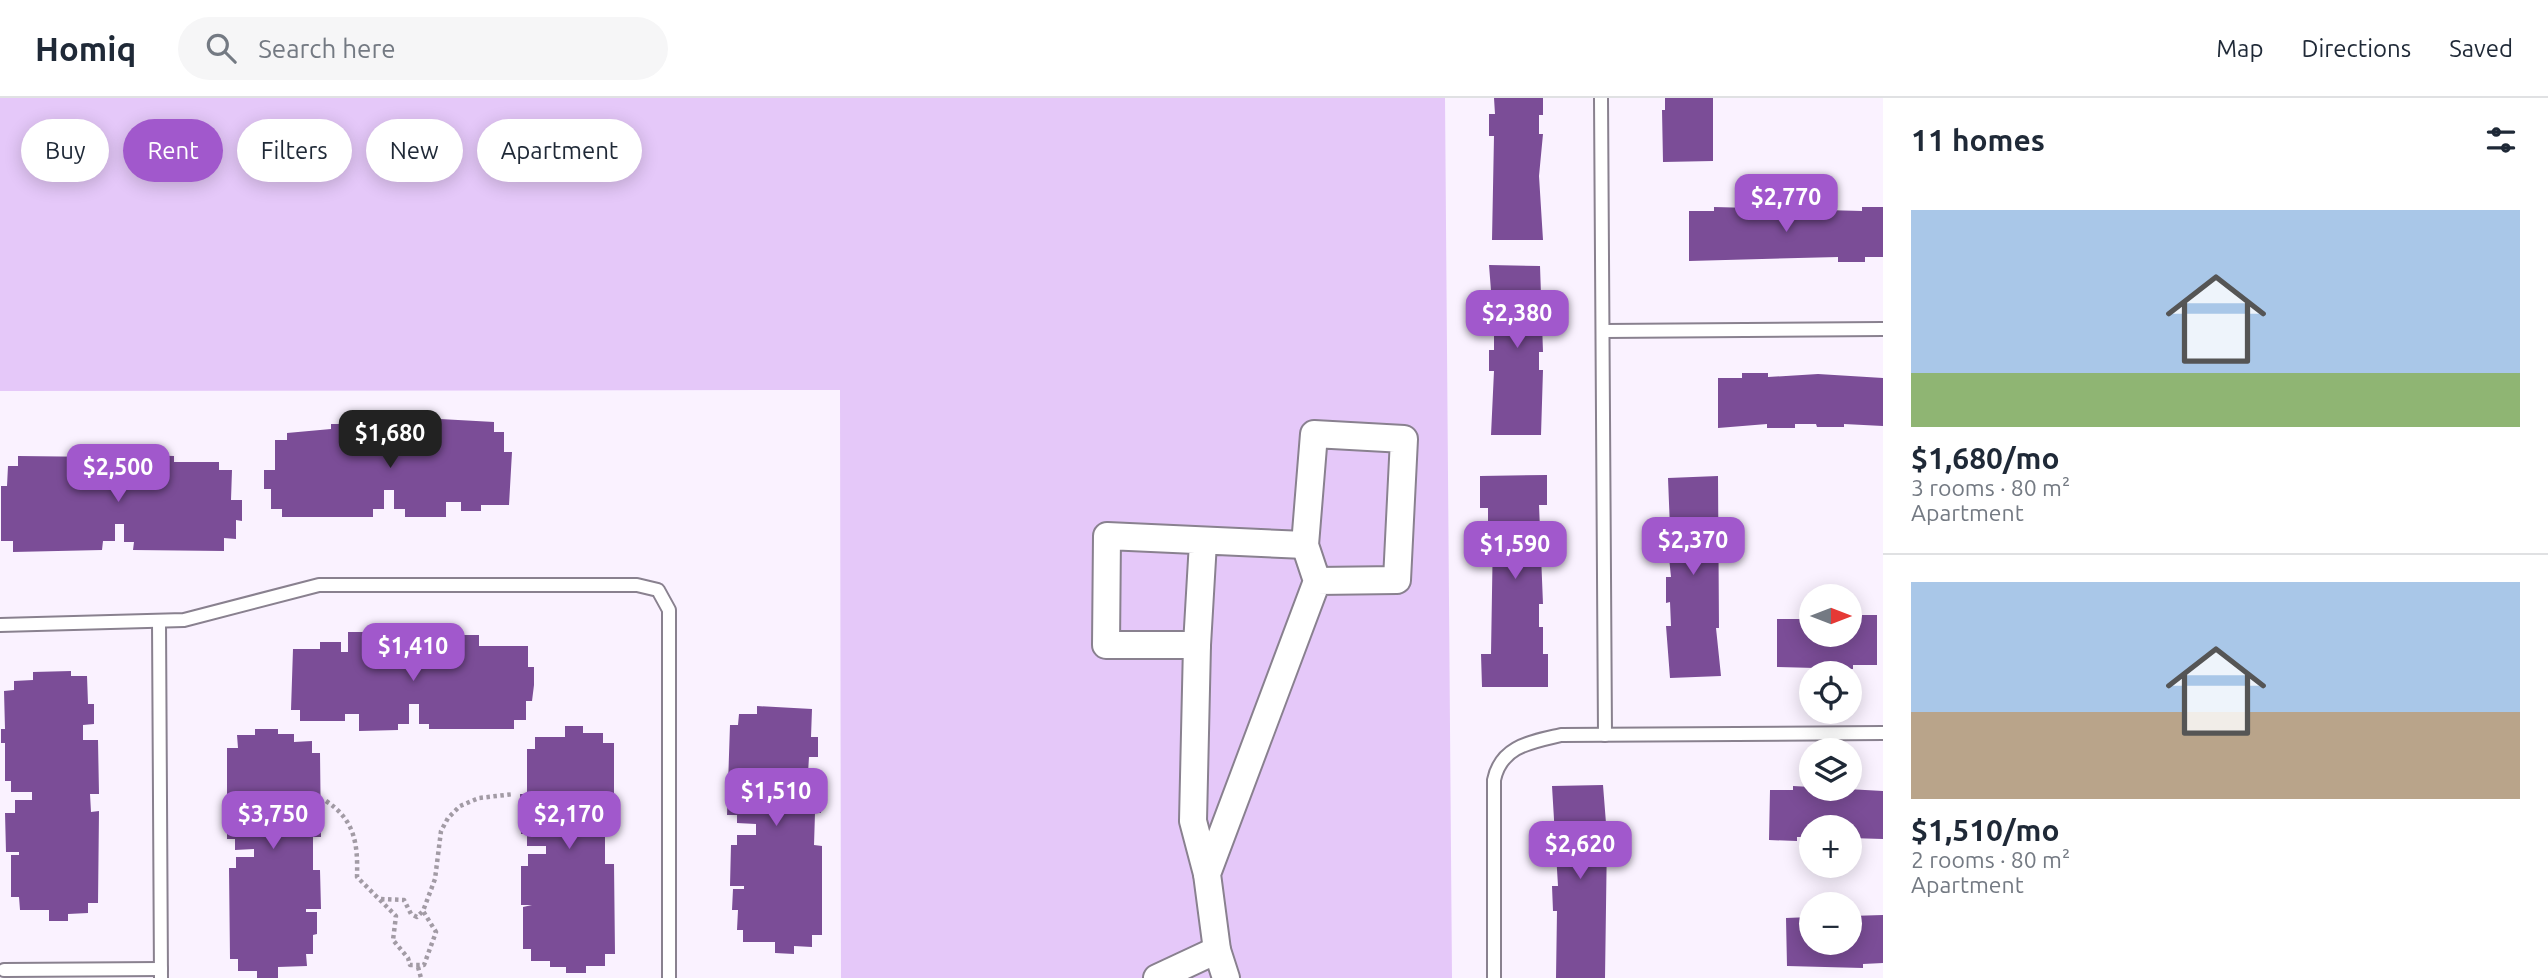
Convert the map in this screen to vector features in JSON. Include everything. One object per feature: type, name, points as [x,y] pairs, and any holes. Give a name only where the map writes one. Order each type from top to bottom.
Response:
[{"type":"street","points":[[1207,874],[1317,581],[1306,545],[1314,434],[1404,439],[1397,580],[1317,581]]},
{"type":"street","points":[[1197,645],[1105,645],[1107,536],[1306,545]]},
{"type":"street","points":[[1203,542],[1197,645],[1193,821],[1207,874],[1217,950],[1226,978]]},
{"type":"street","points":[[1157,978],[1217,950]]},
{"type":"lane","points":[[1601,98],[1605,736]]},
{"type":"lane","points":[[1604,331],[1883,329]]},
{"type":"lane","points":[[0,625],[184,620],[320,585],[638,585],[658,590],[668,610],[668,978]]},
{"type":"lane","points":[[4,970],[161,974],[159,621]]},
{"type":"lane","points":[[1494,978],[1494,780],[1497,765],[1507,753],[1527,743],[1561,736],[1883,733]]},
{"type":"path","points":[[381,899],[404,900],[411,914],[417,916],[424,911],[435,879],[441,831],[448,818],[460,806],[479,797],[514,794]]},
{"type":"path","points":[[326,801],[347,818],[358,847],[357,877],[396,916],[393,940],[408,958],[410,965],[418,967],[424,965],[430,956],[436,932],[431,919],[424,911]]},
{"type":"path","points":[[418,967],[421,978]]},
{"type":"shaded area","points":[[0,98],[1445,98],[1452,978],[841,978],[840,390],[0,391]]},
{"type":"building","points":[[1494,98],[1543,98],[1543,115],[1539,115],[1539,134],[1543,134],[1539,176],[1543,240],[1492,240],[1494,136],[1489,136],[1489,114],[1495,114]]},
{"type":"building","points":[[1665,98],[1713,98],[1713,161],[1663,162],[1662,110],[1665,110]]},
{"type":"building","points":[[1714,207],[1862,211],[1862,207],[1883,207],[1883,257],[1865,257],[1865,262],[1838,262],[1838,257],[1689,261],[1689,211],[1714,211]]},
{"type":"building","points":[[1489,265],[1540,266],[1543,352],[1539,352],[1539,370],[1543,370],[1541,435],[1491,435],[1494,371],[1489,371],[1489,350],[1494,350],[1494,329]]},
{"type":"building","points":[[1742,373],[1768,373],[1768,377],[1818,374],[1883,378],[1883,426],[1844,424],[1844,427],[1817,427],[1816,424],[1795,424],[1795,428],[1767,428],[1767,424],[1718,428],[1718,378],[1742,378]]},
{"type":"building","points":[[440,419],[494,422],[494,432],[504,432],[504,452],[512,452],[509,505],[481,505],[481,511],[461,511],[461,502],[446,502],[446,517],[405,517],[405,509],[394,509],[394,490],[384,490],[384,509],[373,509],[373,517],[282,517],[282,509],[271,509],[271,489],[264,489],[264,470],[275,470],[275,440],[287,440],[287,433],[331,429],[331,424],[373,424],[373,431],[403,431],[403,425],[440,425]]},
{"type":"building","points":[[133,455],[174,456],[174,462],[219,462],[219,470],[232,470],[231,500],[242,500],[242,521],[236,520],[236,539],[224,538],[224,551],[133,550],[134,542],[124,542],[124,524],[115,524],[115,541],[103,541],[102,550],[13,552],[13,541],[1,541],[1,486],[7,486],[8,466],[18,466],[18,456],[103,457],[103,464],[133,464]]},
{"type":"building","points":[[1547,475],[1547,505],[1539,505],[1543,604],[1539,604],[1539,627],[1543,627],[1543,654],[1548,654],[1548,687],[1482,687],[1481,654],[1491,654],[1493,531],[1488,531],[1488,508],[1480,508],[1480,476]]},
{"type":"building","points":[[1718,476],[1719,628],[1716,628],[1721,676],[1670,678],[1666,626],[1671,626],[1670,602],[1666,603],[1666,577],[1671,577],[1666,528],[1670,528],[1668,478]]},
{"type":"building","points":[[1862,615],[1877,615],[1877,665],[1862,665],[1862,661],[1799,661],[1799,668],[1777,667],[1777,619],[1799,619],[1799,648],[1862,648]]},
{"type":"building","points":[[348,632],[369,632],[369,638],[403,643],[403,649],[423,649],[423,642],[458,639],[458,635],[479,635],[479,646],[528,646],[528,667],[534,667],[534,685],[532,701],[526,701],[526,720],[514,720],[514,729],[429,729],[429,724],[419,724],[419,704],[409,704],[409,724],[398,724],[398,730],[359,731],[359,714],[345,714],[345,721],[300,721],[300,710],[291,710],[293,649],[320,649],[320,642],[341,642],[341,652],[348,652]]},
{"type":"building","points":[[71,671],[71,676],[87,676],[88,704],[94,704],[94,724],[83,725],[83,740],[98,740],[99,794],[90,794],[91,812],[99,811],[98,903],[88,903],[88,913],[68,914],[68,921],[49,921],[49,910],[20,910],[19,897],[11,897],[11,855],[19,855],[19,852],[6,852],[5,813],[15,813],[15,800],[32,800],[32,792],[11,792],[11,781],[5,781],[5,743],[1,743],[1,729],[5,729],[4,691],[14,690],[14,681],[33,680],[33,672]]},
{"type":"building","points":[[757,706],[812,709],[811,737],[818,737],[818,757],[809,757],[808,773],[822,773],[821,813],[815,813],[814,845],[822,846],[822,935],[812,935],[812,947],[794,946],[794,954],[775,953],[775,942],[743,942],[743,930],[737,930],[738,910],[732,910],[733,889],[744,889],[744,886],[730,886],[731,845],[737,845],[737,835],[756,835],[756,824],[737,823],[737,815],[727,815],[730,725],[738,725],[739,714],[757,714]]},
{"type":"building","points":[[565,726],[583,726],[583,733],[603,733],[603,743],[614,743],[614,833],[605,833],[605,864],[614,864],[615,954],[605,954],[605,966],[586,966],[586,973],[566,973],[566,967],[550,967],[550,961],[531,961],[531,949],[523,949],[523,907],[532,905],[521,905],[521,866],[528,866],[528,854],[546,854],[546,846],[527,846],[527,834],[521,834],[520,794],[527,794],[527,749],[535,749],[535,737],[565,737]]},
{"type":"building","points":[[255,729],[278,729],[278,734],[294,734],[294,742],[312,741],[312,753],[320,753],[321,837],[313,837],[313,870],[320,870],[321,909],[306,909],[306,912],[317,912],[317,934],[313,935],[313,954],[306,954],[307,966],[278,967],[278,978],[257,978],[257,971],[238,971],[238,959],[230,959],[229,868],[236,868],[236,857],[254,857],[254,849],[235,850],[235,839],[227,839],[227,748],[238,748],[237,735],[255,735]]},
{"type":"building","points":[[1603,785],[1607,836],[1605,978],[1556,978],[1557,911],[1553,911],[1552,886],[1558,886],[1552,786]]},
{"type":"building","points":[[1793,786],[1799,786],[1799,801],[1862,801],[1862,790],[1883,791],[1883,839],[1862,838],[1862,815],[1799,815],[1797,841],[1769,840],[1770,790],[1793,790]]},
{"type":"building","points":[[1883,915],[1883,963],[1863,964],[1863,968],[1787,966],[1786,918],[1799,917],[1799,955],[1862,955],[1862,916]]}]
